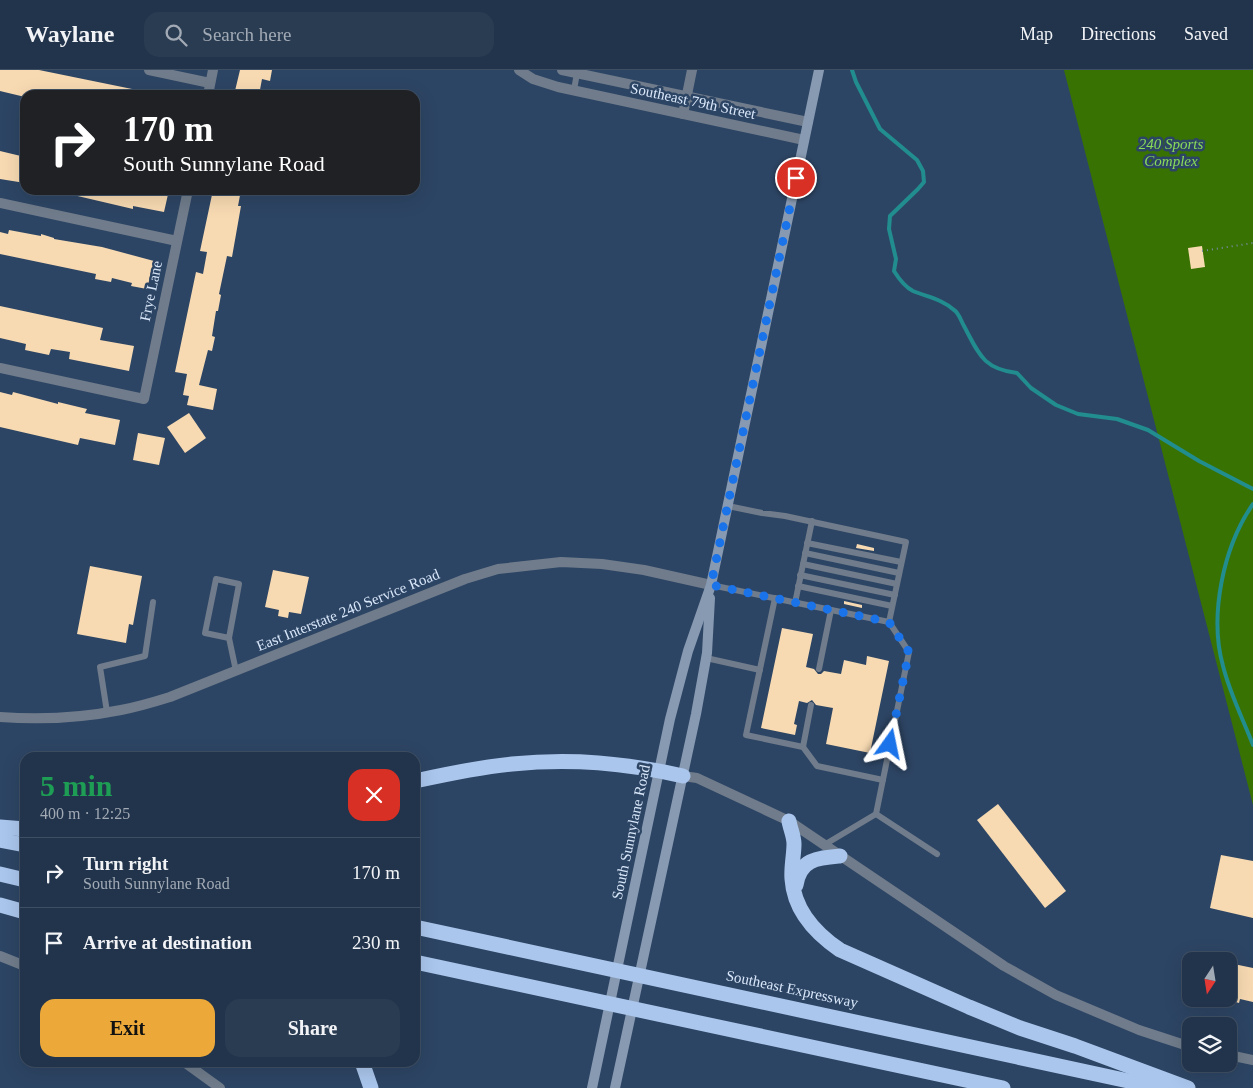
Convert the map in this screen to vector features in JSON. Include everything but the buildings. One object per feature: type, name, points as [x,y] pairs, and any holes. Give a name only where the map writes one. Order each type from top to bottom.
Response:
[{"type":"highway","points":[[420,780],[512,764],[554,762],[626,765],[683,776]]},
{"type":"highway","points":[[789,821],[794,842],[792,879],[794,894],[807,920],[823,938],[840,950],[969,1007],[1188,1088]]},
{"type":"highway","points":[[0,826],[20,828]]},
{"type":"highway","points":[[0,840],[20,844]]},
{"type":"highway","points":[[794,894],[798,876],[803,867],[820,858],[840,856]]},
{"type":"highway","points":[[0,874],[20,879]]},
{"type":"highway","points":[[0,905],[20,911]]},
{"type":"highway","name":"Southeast Expressway","points":[[420,928],[1161,1088]]},
{"type":"highway","points":[[420,963],[1003,1088]]},
{"type":"highway","points":[[364,1067],[371,1088]]},
{"type":"main road","name":"South Sunnylane Road","points":[[592,1088],[670,719],[688,651],[711,585],[819,70]]},
{"type":"main road","name":"South Sunnylane Road","points":[[616,1088],[623,1048],[683,776],[706,658],[711,585]]},
{"type":"street","points":[[149,70],[210,83]]},
{"type":"street","points":[[209,90],[213,70]]},
{"type":"street","name":"Southeast 79th Street","points":[[518,70],[533,79],[548,84],[804,140]]},
{"type":"street","name":"Southeast 79th Street","points":[[562,70],[808,122]]},
{"type":"street","points":[[683,114],[692,70]]},
{"type":"street","name":"Frye Lane","points":[[0,368],[144,398],[187,195]]},
{"type":"street","points":[[0,203],[177,241]]},
{"type":"street","name":"East Interstate 240 Service Road","points":[[0,717],[26,719],[73,717],[122,710],[170,697],[465,579],[498,569],[561,562],[602,564],[644,570],[711,585]]},
{"type":"street","points":[[683,776],[697,778],[789,821],[1004,966],[1056,995],[1140,1030],[1182,1044]]},
{"type":"street","points":[[0,956],[20,964]]},
{"type":"street","points":[[1237,1057],[1253,1060]]},
{"type":"street","points":[[191,1067],[220,1088]]},
{"type":"lane","points":[[574,90],[577,73]]},
{"type":"lane","points":[[728,506],[812,521],[906,542],[889,622],[909,652],[876,814],[824,845]]},
{"type":"lane","points":[[795,603],[812,521]]},
{"type":"lane","points":[[807,542],[901,562]]},
{"type":"lane","points":[[805,553],[899,573]]},
{"type":"lane","points":[[803,564],[897,584]]},
{"type":"lane","points":[[800,575],[895,595]]},
{"type":"lane","points":[[228,638],[205,633],[216,579],[239,584],[228,638],[236,671]]},
{"type":"lane","points":[[711,585],[889,622]]},
{"type":"lane","points":[[798,586],[892,606]]},
{"type":"lane","points":[[775,598],[746,735],[803,747],[817,766],[883,780]]},
{"type":"lane","points":[[107,712],[100,667],[145,656],[153,602]]},
{"type":"lane","points":[[819,669],[831,610]]},
{"type":"lane","points":[[706,658],[760,670]]},
{"type":"lane","points":[[803,747],[811,705]]},
{"type":"lane","points":[[876,814],[937,854]]},
{"type":"path","points":[[1202,251],[1253,243]]},
{"type":"green space","name":"240 Sports Complex","points":[[1064,70],[1253,70],[1253,805]]},
{"type":"waterway","points":[[852,70],[856,82],[880,129],[917,160],[923,171],[924,182],[890,216],[889,229],[896,259],[894,271],[902,282],[913,291],[939,301],[956,311],[978,352],[989,364],[996,368],[1017,373],[1031,388],[1056,405],[1078,414],[1117,419],[1148,430],[1199,461],[1253,489]]},
{"type":"waterway","points":[[1253,504],[1234,540],[1227,561],[1218,604],[1219,646],[1223,666],[1253,745]]},
{"type":"route","points":[[796,178],[711,585],[889,622],[909,652],[890,744]]}]
